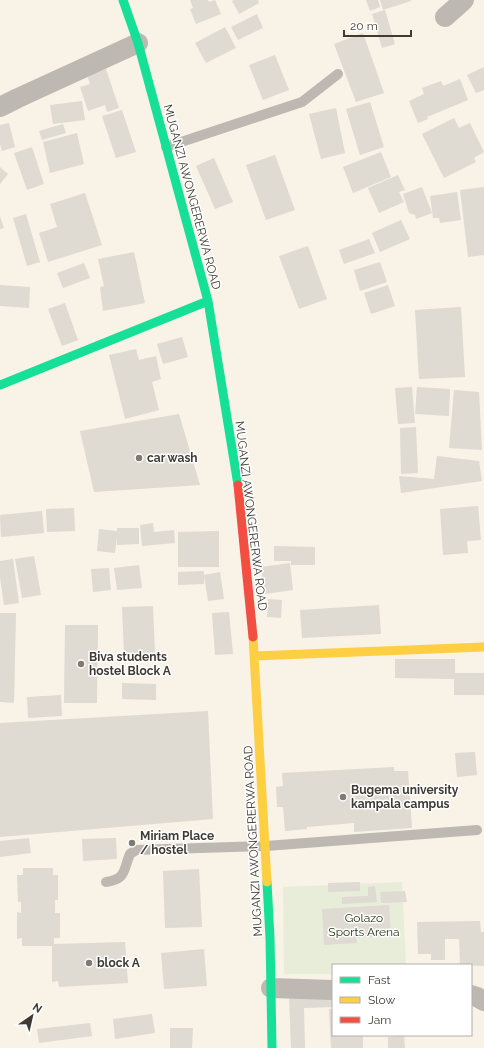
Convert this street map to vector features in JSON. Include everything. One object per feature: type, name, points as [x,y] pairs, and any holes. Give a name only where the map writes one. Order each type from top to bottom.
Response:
[{"type":"street","name":"MUGANZI AWONGERERWA ROAD","points":[[123,0],[138,44],[208,301],[238,482],[252,620],[266,846],[272,1048]]},
{"type":"street","points":[[445,17],[464,0]]},
{"type":"street","points":[[0,108],[18,98],[138,44]]},
{"type":"street","points":[[0,386],[208,301]]},
{"type":"street","points":[[254,656],[484,646]]},
{"type":"street","points":[[271,988],[332,990]]},
{"type":"street","points":[[472,995],[484,1001]]},
{"type":"lane","points":[[166,147],[302,102],[338,74]]},
{"type":"lane","points":[[106,882],[119,879],[122,876],[130,854],[136,850],[266,846],[477,830]]},
{"type":"green space","name":"Golazo Sports Arena","points":[[402,882],[406,964],[332,964],[332,974],[284,974],[283,887]]},
{"type":"building","points":[[190,0],[208,0],[209,2],[215,0],[221,14],[196,24],[190,9],[193,8]]},
{"type":"building","points":[[258,0],[259,3],[239,14],[232,1]]},
{"type":"building","points":[[366,0],[378,0],[380,7],[370,11]]},
{"type":"building","points":[[380,0],[411,0],[411,1],[383,10]]},
{"type":"building","points":[[385,10],[395,44],[382,48],[372,14]]},
{"type":"building","points":[[257,14],[263,28],[238,40],[231,27]]},
{"type":"building","points":[[225,27],[236,48],[206,63],[195,43]]},
{"type":"building","points":[[363,33],[384,93],[356,102],[334,44]]},
{"type":"building","points":[[275,55],[289,90],[263,100],[249,65]]},
{"type":"building","points":[[484,67],[484,90],[476,93],[467,75]]},
{"type":"building","points":[[106,69],[119,108],[107,112],[105,105],[88,111],[80,87],[90,84],[87,75]]},
{"type":"building","points":[[460,79],[468,100],[427,117],[428,119],[418,123],[409,101],[424,94],[422,88],[441,81],[443,86]]},
{"type":"building","points":[[82,101],[85,120],[53,124],[50,105]]},
{"type":"building","points":[[370,102],[384,147],[360,155],[346,109]]},
{"type":"building","points":[[336,108],[345,153],[321,159],[309,114]]},
{"type":"building","points":[[122,110],[136,152],[116,158],[102,116]]},
{"type":"building","points":[[454,118],[459,128],[470,123],[484,152],[474,158],[476,162],[444,178],[422,134]]},
{"type":"building","points":[[9,123],[15,147],[2,151],[0,144],[0,125]]},
{"type":"building","points":[[63,124],[66,133],[42,140],[39,131]]},
{"type":"building","points":[[77,133],[84,164],[50,173],[43,142]]},
{"type":"building","points":[[32,147],[44,184],[27,190],[14,153]]},
{"type":"building","points":[[381,152],[391,177],[353,193],[343,167]]},
{"type":"building","points":[[275,155],[295,210],[266,220],[246,165]]},
{"type":"building","points":[[214,158],[233,202],[215,209],[196,166]]},
{"type":"building","points":[[0,167],[8,174],[0,184]]},
{"type":"building","points":[[398,175],[405,190],[399,192],[404,202],[379,213],[368,188]]},
{"type":"building","points":[[422,187],[432,213],[416,219],[415,215],[409,213],[403,194]]},
{"type":"building","points":[[484,187],[484,255],[468,257],[460,190]]},
{"type":"building","points":[[457,192],[461,220],[440,223],[439,218],[433,218],[430,196]]},
{"type":"building","points":[[85,193],[102,245],[48,262],[39,233],[57,227],[50,204]]},
{"type":"building","points":[[26,214],[40,262],[27,266],[13,218]]},
{"type":"building","points":[[0,216],[4,228],[0,229]]},
{"type":"building","points":[[401,220],[410,239],[380,252],[372,233]]},
{"type":"building","points":[[369,239],[375,253],[344,264],[339,250]]},
{"type":"building","points":[[308,246],[327,299],[299,309],[279,256]]},
{"type":"building","points":[[134,252],[145,303],[103,311],[100,287],[104,286],[98,259]]},
{"type":"building","points":[[380,262],[387,282],[360,291],[354,270]]},
{"type":"building","points":[[84,263],[90,278],[63,288],[57,273]]},
{"type":"building","points":[[0,285],[30,287],[29,308],[0,306]]},
{"type":"building","points":[[388,285],[395,306],[371,314],[364,293]]},
{"type":"building","points":[[65,303],[78,340],[62,346],[48,309]]},
{"type":"building","points":[[461,307],[465,377],[419,379],[415,310]]},
{"type":"building","points":[[182,337],[188,357],[163,364],[157,344]]},
{"type":"building","points":[[136,349],[139,360],[156,356],[161,379],[152,382],[159,410],[125,419],[109,355]]},
{"type":"building","points":[[412,387],[415,423],[398,424],[395,388]]},
{"type":"building","points":[[417,387],[450,389],[449,416],[415,414]]},
{"type":"building","points":[[454,390],[479,392],[482,450],[449,448]]},
{"type":"building","name":"car wash","points":[[179,414],[200,485],[94,492],[80,431]]},
{"type":"building","points":[[416,427],[418,473],[401,474],[400,428]]},
{"type":"building","points":[[437,456],[479,461],[482,481],[401,493],[399,476],[434,479]]},
{"type":"building","points":[[478,506],[481,540],[467,541],[468,553],[443,555],[440,509]]},
{"type":"building","points":[[74,508],[75,531],[47,532],[46,509]]},
{"type":"building","points":[[42,511],[44,533],[1,537],[0,515]]},
{"type":"building","points":[[153,523],[154,532],[174,530],[175,543],[142,546],[140,525]]},
{"type":"building","points":[[117,528],[139,528],[139,544],[117,545],[117,537],[115,553],[97,551],[99,529],[117,531]]},
{"type":"building","points":[[219,531],[219,567],[178,567],[178,532]]},
{"type":"building","points":[[274,546],[315,547],[315,565],[291,565],[291,561],[274,561]]},
{"type":"building","points":[[34,556],[41,595],[22,598],[15,559]]},
{"type":"building","points":[[13,559],[19,603],[4,605],[0,577],[0,561]]},
{"type":"building","points":[[290,563],[293,590],[265,594],[261,567]]},
{"type":"building","points":[[139,565],[142,588],[117,590],[114,568]]},
{"type":"building","points":[[109,568],[111,590],[93,592],[91,569]]},
{"type":"building","points":[[204,571],[204,584],[178,585],[178,572]]},
{"type":"building","points":[[220,572],[224,599],[208,601],[204,575]]},
{"type":"building","points":[[268,599],[282,600],[281,618],[267,617]]},
{"type":"building","points":[[379,605],[381,634],[302,638],[300,610]]},
{"type":"building","points":[[153,606],[155,654],[124,655],[122,607]]},
{"type":"building","points":[[229,612],[233,654],[215,655],[212,613]]},
{"type":"building","points":[[0,613],[16,613],[14,703],[0,702]]},
{"type":"building","name":"Biva students hostel Block A","points":[[65,625],[98,625],[97,703],[64,703]]},
{"type":"building","points":[[395,659],[455,659],[455,673],[484,673],[484,695],[454,695],[454,679],[395,678]]},
{"type":"building","points":[[122,683],[156,684],[156,700],[122,699]]},
{"type":"building","points":[[61,695],[62,716],[28,718],[27,697]]},
{"type":"building","points":[[208,711],[213,819],[0,837],[0,723]]},
{"type":"building","points":[[475,752],[477,775],[457,777],[455,753]]},
{"type":"building","name":"Bugema university kampala campus","points":[[394,767],[394,771],[408,771],[412,828],[354,832],[354,823],[307,827],[307,829],[285,831],[283,807],[277,807],[276,787],[283,786],[282,773]]},
{"type":"building","points":[[29,838],[31,853],[0,857],[0,841]]},
{"type":"building","points":[[116,838],[117,859],[83,861],[82,839]]},
{"type":"building","points":[[23,868],[53,868],[53,875],[58,875],[58,900],[55,900],[55,913],[60,913],[60,938],[54,938],[54,944],[125,942],[128,983],[59,987],[58,981],[52,982],[52,946],[22,946],[22,938],[17,939],[17,912],[21,913],[21,902],[18,902],[17,875],[23,875]]},
{"type":"building","points":[[199,869],[202,927],[165,928],[163,871]]},
{"type":"building","points":[[360,882],[360,891],[328,892],[328,883]]},
{"type":"building","points":[[375,886],[377,902],[342,904],[342,897],[368,896],[368,887]]},
{"type":"building","points":[[405,891],[407,902],[381,903],[380,892]]},
{"type":"building","points":[[389,905],[391,936],[356,938],[357,943],[324,945],[322,909]]},
{"type":"building","points":[[480,921],[481,932],[484,932],[484,966],[460,964],[459,939],[445,939],[445,960],[431,960],[431,954],[418,954],[417,922]]},
{"type":"building","points":[[204,949],[207,986],[164,989],[161,953]]},
{"type":"building","points":[[289,996],[332,996],[332,1007],[304,1008],[305,1048],[291,1048]]},
{"type":"building","points":[[329,1009],[332,1009],[332,1036],[363,1036],[363,1048],[331,1048]]},
{"type":"building","points":[[152,1014],[155,1033],[115,1039],[113,1019]]},
{"type":"building","points":[[90,1023],[92,1036],[39,1043],[37,1029]]},
{"type":"building","points":[[170,1028],[193,1028],[192,1048],[170,1048]]},
{"type":"building","points":[[404,1036],[405,1048],[388,1048],[388,1037]]},
{"type":"traffic: fast","points":[[123,0],[138,43],[208,301],[238,485]]},
{"type":"traffic: fast","points":[[0,385],[208,301]]},
{"type":"traffic: fast","points":[[267,882],[270,938],[272,1048]]},
{"type":"traffic: slow","points":[[253,637],[267,882]]},
{"type":"traffic: slow","points":[[254,656],[484,647]]},
{"type":"traffic: jam","points":[[238,485],[253,637]]},
{"type":"place","name":"car wash","points":[[139,458]]},
{"type":"place","name":"Biva students hostel Block A","points":[[81,664]]},
{"type":"place","name":"Bugema university kampala campus","points":[[343,797]]},
{"type":"place","name":"Miriam Place / hostel","points":[[132,843]]},
{"type":"place","name":"block A","points":[[89,963]]}]
